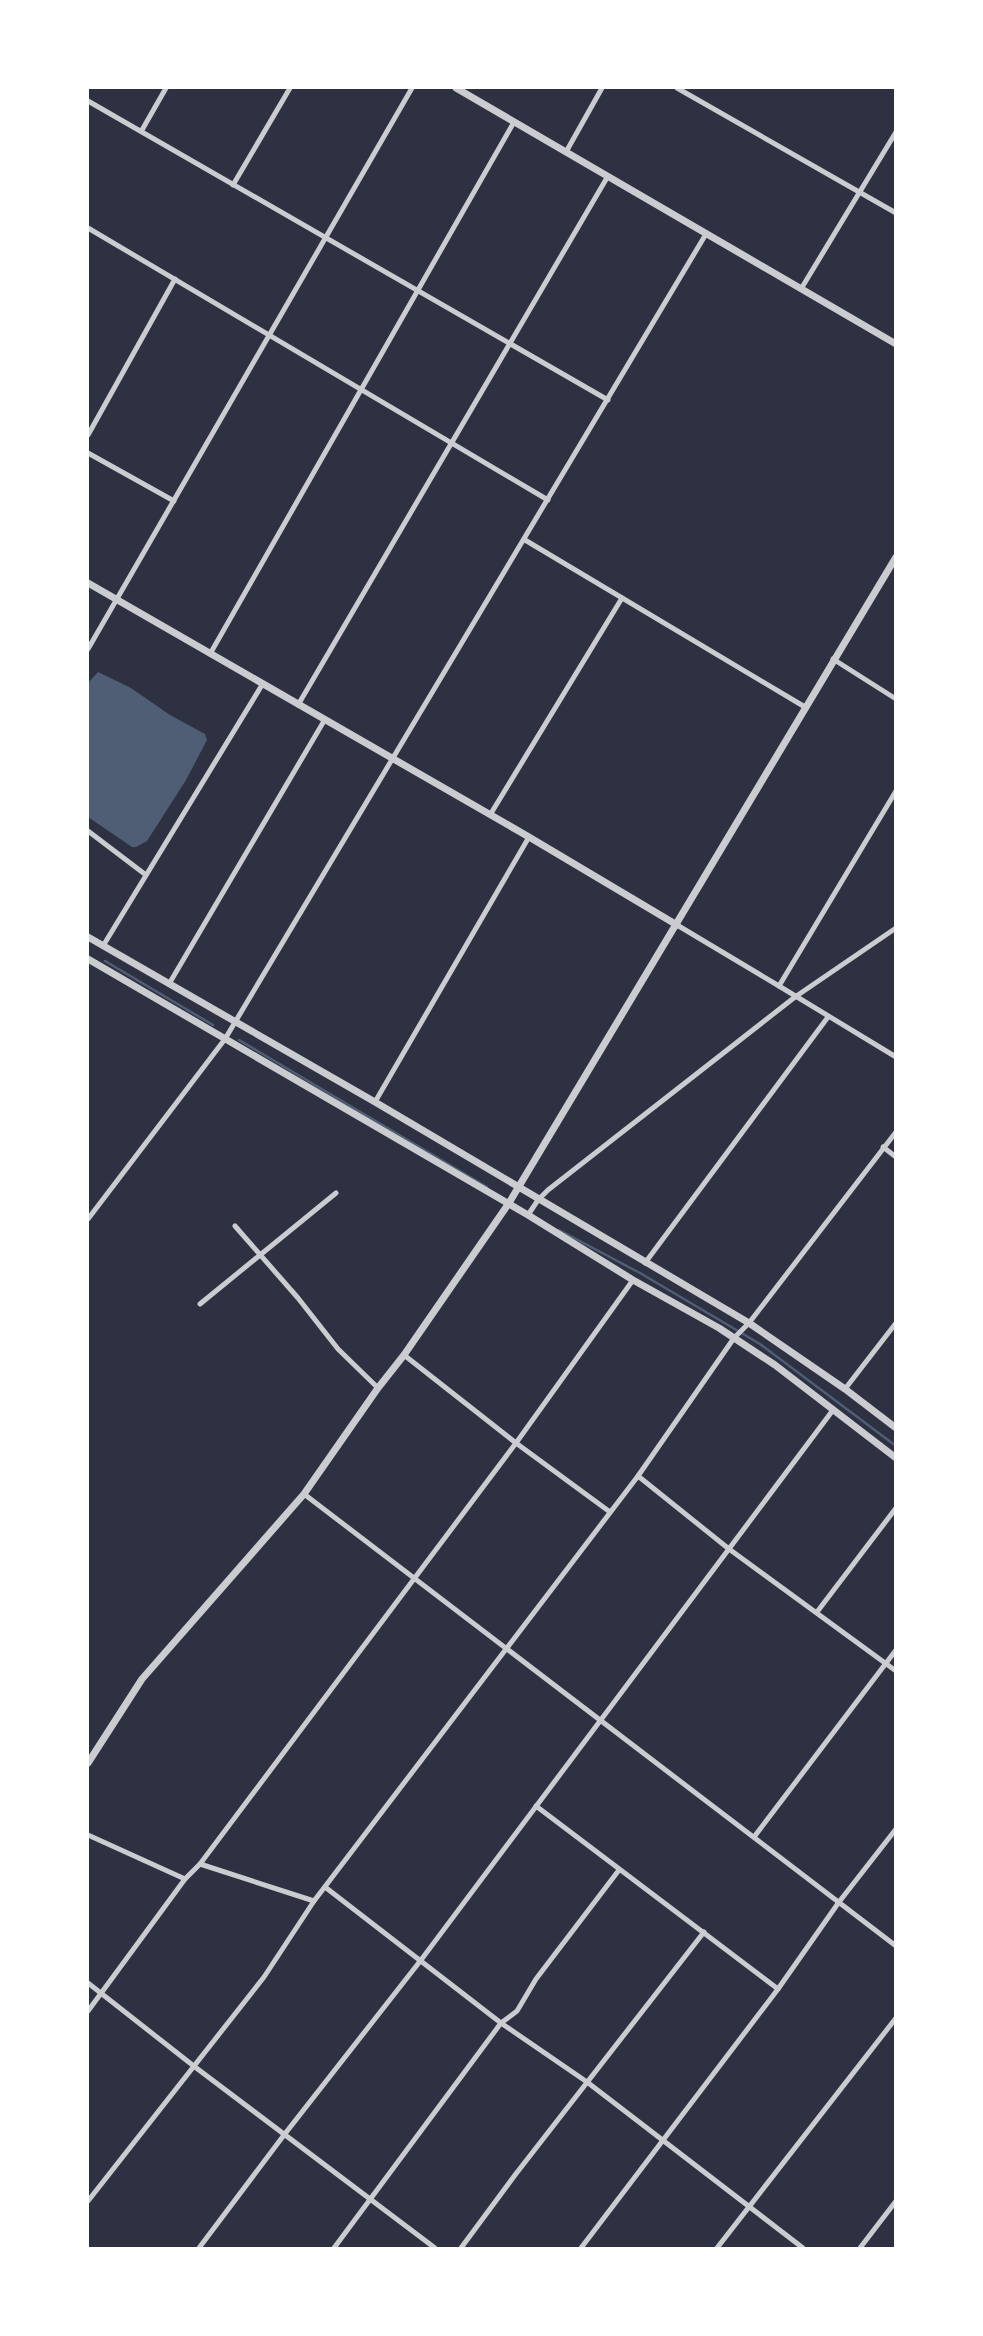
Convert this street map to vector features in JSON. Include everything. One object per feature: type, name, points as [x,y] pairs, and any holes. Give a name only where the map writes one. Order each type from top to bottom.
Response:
[{"type":"street","points":[[142,130],[166,88]]},
{"type":"street","points":[[233,184],[290,88]]},
{"type":"street","points":[[88,649],[412,88]]},
{"type":"street","points":[[456,88],[896,344]]},
{"type":"street","points":[[566,152],[602,88]]},
{"type":"street","points":[[677,88],[896,213]]},
{"type":"street","points":[[88,101],[142,130],[608,400]]},
{"type":"street","points":[[210,654],[514,122]]},
{"type":"street","points":[[801,289],[896,132]]},
{"type":"street","points":[[298,706],[608,176]]},
{"type":"street","points":[[88,228],[548,500]]},
{"type":"street","points":[[88,1219],[227,1036],[706,234]]},
{"type":"street","points":[[88,434],[175,280]]},
{"type":"street","points":[[88,453],[174,501]]},
{"type":"street","points":[[524,540],[804,707]]},
{"type":"street","points":[[88,1763],[142,1679],[304,1494],[378,1388],[404,1356],[509,1203],[804,707],[896,557]]},
{"type":"street","points":[[88,583],[324,721],[529,837],[896,1057]]},
{"type":"street","points":[[490,815],[622,598]]},
{"type":"street","points":[[833,659],[896,698]]},
{"type":"street","points":[[103,946],[262,685]]},
{"type":"street","points":[[169,984],[324,721]]},
{"type":"street","points":[[779,986],[896,791]]},
{"type":"street","points":[[88,831],[146,876]]},
{"type":"street","points":[[375,1102],[529,837]]},
{"type":"street","points":[[528,1214],[538,1200],[596,1152],[795,997],[896,928]]},
{"type":"street","points":[[88,937],[234,1024],[375,1102],[749,1323],[845,1389],[896,1428]]},
{"type":"street","points":[[88,959],[227,1036],[734,1338],[775,1365],[896,1458]]},
{"type":"street","points":[[645,1263],[828,1017]]},
{"type":"street","points":[[88,2200],[195,2067],[264,1977],[325,1887],[638,1476],[734,1338],[749,1323],[896,1132]]},
{"type":"street","points":[[883,1148],[896,1157]]},
{"type":"street","points":[[200,1304],[336,1193]]},
{"type":"street","points":[[235,1226],[338,1349],[378,1388]]},
{"type":"street","points":[[88,2011],[184,1879],[200,1864],[516,1443],[634,1280]]},
{"type":"street","points":[[845,1389],[896,1323]]},
{"type":"street","points":[[404,1356],[516,1443],[610,1512]]},
{"type":"street","points":[[199,2248],[284,2135],[421,1960],[833,1410]]},
{"type":"street","points":[[638,1476],[729,1548],[896,1671]]},
{"type":"street","points":[[304,1494],[896,1946]]},
{"type":"street","points":[[817,1612],[896,1508]]},
{"type":"street","points":[[754,1837],[896,1650]]},
{"type":"street","points":[[536,1806],[778,1989]]},
{"type":"street","points":[[581,2248],[664,2141],[778,1989],[839,1902],[896,1829]]},
{"type":"street","points":[[88,1835],[184,1879]]},
{"type":"street","points":[[200,1864],[314,1902]]},
{"type":"street","points":[[334,2248],[371,2201],[501,2023],[517,2012],[536,1979],[620,1870]]},
{"type":"street","points":[[325,1887],[501,2023],[587,2082],[804,2248]]},
{"type":"street","points":[[461,2248],[704,1932]]},
{"type":"street","points":[[88,1983],[284,2135],[435,2248]]},
{"type":"street","points":[[717,2248],[896,2018]]},
{"type":"street","points":[[860,2248],[896,2201]]},
{"type":"water","points":[[98,672],[131,688],[170,715],[205,734],[207,740],[186,780],[147,841],[136,847],[132,847],[88,817],[88,683]]},
{"type":"waterway","points":[[105,961],[213,1025]]},
{"type":"waterway","points":[[239,1040],[487,1187]]},
{"type":"waterway","points":[[559,1230],[640,1273],[760,1344],[896,1446]]}]
